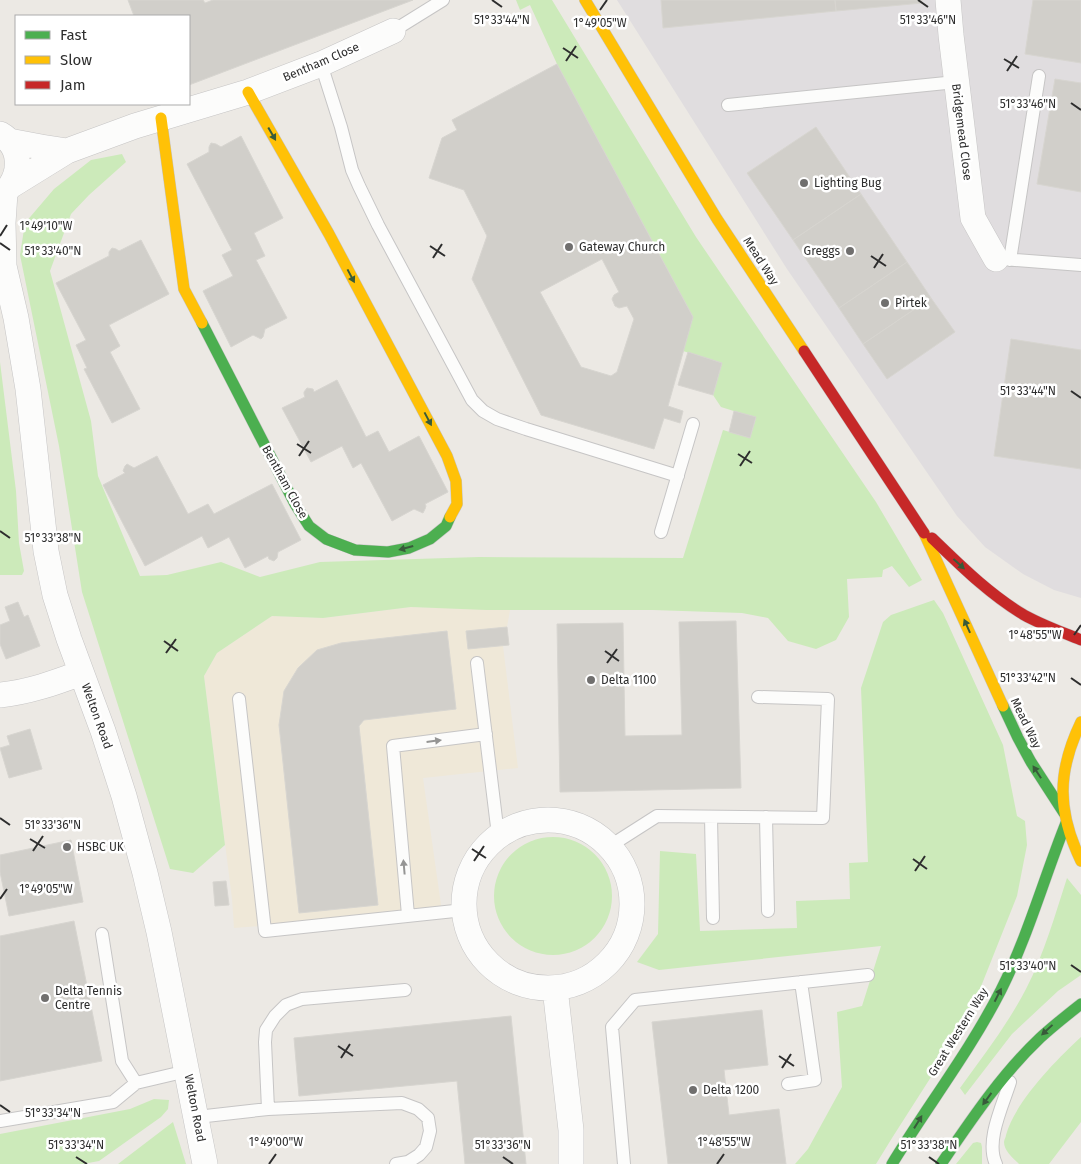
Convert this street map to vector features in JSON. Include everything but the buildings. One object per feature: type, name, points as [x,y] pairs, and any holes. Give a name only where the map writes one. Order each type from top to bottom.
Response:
[{"type":"main road","name":"Mead Way","points":[[585,0],[717,219],[923,531],[1018,738],[1030,762],[1065,818]]},
{"type":"main road","name":"Bentham Close","points":[[161,118],[184,289],[295,504],[310,526],[326,539],[355,550],[388,552],[409,548],[430,539],[446,526],[457,504],[456,481],[453,472],[443,447],[329,234],[248,92]]},
{"type":"main road","name":"Mead Way","points":[[923,531],[977,580],[1007,604],[1030,618],[1081,640]]},
{"type":"main road","points":[[1081,722],[1066,758],[1062,788],[1065,818],[1072,842],[1081,861]]},
{"type":"main road","name":"Great Western Way","points":[[892,1164],[982,1024],[1002,988],[1020,947],[1065,818]]},
{"type":"main road","points":[[941,1164],[996,1087],[1034,1042],[1054,1023],[1081,1004]]},
{"type":"street","name":"Bridgemead Close","points":[[948,0],[973,218],[1003,259]]},
{"type":"street","name":"Bentham Close","points":[[5,191],[67,151],[134,126],[248,92],[321,64],[393,31]]},
{"type":"street","name":"Bentham Close","points":[[3,135],[41,147],[67,151]]},
{"type":"street","name":"Welton Road","points":[[3,135],[17,156],[18,166],[16,176],[5,191],[2,262],[16,318],[28,389],[48,560],[55,595],[103,731],[124,796],[145,873],[188,1071],[205,1164]]},
{"type":"street","points":[[0,696],[41,688],[82,673]]},
{"type":"street","points":[[544,819],[568,821],[591,830],[610,846],[626,868],[633,894],[632,921],[622,947],[605,967],[582,982],[555,988],[529,986],[504,976],[484,958],[470,936],[464,910],[465,888],[471,868],[483,850],[498,835],[520,824],[544,819]]},
{"type":"street","points":[[555,988],[571,1130],[571,1164]]},
{"type":"lane","points":[[393,31],[443,0]]},
{"type":"lane","points":[[321,64],[359,186],[472,400],[483,411],[497,419],[678,476]]},
{"type":"lane","points":[[1039,76],[1003,259],[1081,265]]},
{"type":"lane","points":[[728,106],[956,82]]},
{"type":"lane","points":[[661,532],[693,424]]},
{"type":"lane","points":[[477,663],[498,835]]},
{"type":"lane","points":[[610,846],[657,816],[823,818],[828,699],[758,697]]},
{"type":"lane","points":[[239,699],[265,931],[464,910]]},
{"type":"lane","points":[[408,915],[392,746],[486,734]]},
{"type":"lane","points":[[711,817],[712,918]]},
{"type":"lane","points":[[766,818],[768,911]]},
{"type":"lane","points":[[102,934],[122,1060],[136,1083]]},
{"type":"lane","points":[[624,1164],[612,1027],[635,1000],[868,975]]},
{"type":"lane","points":[[788,1084],[815,1080],[801,982]]},
{"type":"lane","points":[[268,1109],[264,1042],[266,1030],[274,1016],[286,1005],[302,999],[405,990]]},
{"type":"lane","points":[[996,1164],[992,1154],[997,1120],[1018,1061]]},
{"type":"lane","points":[[0,1121],[112,1102],[136,1083],[188,1071]]},
{"type":"lane","points":[[197,1117],[268,1109],[402,1103],[418,1110],[428,1118],[430,1130],[426,1147],[419,1155],[408,1162],[396,1164]]},
{"type":"shaded area","points":[[617,0],[1081,0],[1081,598],[1054,590],[1023,574],[985,547],[957,516],[787,269]]},
{"type":"shaded area","points":[[411,607],[510,610],[507,627],[509,645],[503,646],[518,768],[423,778],[442,912],[234,928],[204,676],[217,653],[272,616],[323,618]]},
{"type":"green space","points":[[516,0],[552,0],[696,237],[876,502],[922,580],[909,587],[892,566],[883,570],[882,577],[847,579],[849,617],[836,640],[816,649],[788,641],[768,618],[742,613],[653,610],[486,610],[411,607],[323,618],[272,616],[217,653],[204,676],[225,845],[193,873],[170,869],[82,592],[59,446],[20,255],[25,223],[54,189],[91,160],[122,154],[126,162],[71,214],[50,271],[91,421],[98,476],[140,576],[167,575],[221,562],[260,577],[320,562],[479,557],[683,558],[723,430],[750,438],[756,418],[721,407],[713,395],[722,363],[683,351],[693,317],[557,64],[530,5],[520,10]]},
{"type":"green space","points":[[0,362],[16,491],[19,543],[24,571],[22,575],[0,575]]},
{"type":"green space","points":[[934,600],[943,613],[1003,745],[1017,816],[1025,821],[1027,845],[1017,896],[978,994],[931,1077],[876,1164],[795,1164],[808,1149],[842,1087],[837,1012],[862,1006],[881,946],[659,970],[637,962],[658,934],[660,851],[696,854],[700,931],[797,928],[796,901],[850,899],[849,863],[868,862],[861,688],[883,622],[891,615]]},
{"type":"green space","points":[[553,837],[576,842],[595,854],[607,873],[612,896],[607,919],[595,938],[576,950],[553,955],[530,950],[511,938],[499,919],[494,896],[499,873],[511,854],[530,842]]},
{"type":"green space","points":[[1067,878],[1081,895],[1081,975],[1058,991],[1012,1034],[965,1095],[960,1088],[1003,1027],[1019,1002],[1032,976],[1049,934]]},
{"type":"green space","points":[[1081,1037],[1081,1122],[1049,1164],[1019,1164],[1009,1154],[1004,1145],[1011,1122],[1038,1082]]},
{"type":"green space","points":[[154,1099],[169,1100],[168,1109],[161,1117],[99,1161],[83,1164],[0,1164],[0,1134],[130,1109]]},
{"type":"green space","points":[[173,1122],[186,1164],[118,1164]]},
{"type":"green space","points":[[973,1143],[981,1143],[982,1147],[982,1164],[956,1164]]},
{"type":"traffic: fast","points":[[202,323],[295,504],[309,526],[326,539],[355,550],[388,552],[409,548],[430,539],[446,526],[450,517]]},
{"type":"traffic: fast","points":[[1003,706],[1031,762],[1064,813]]},
{"type":"traffic: fast","points":[[892,1164],[989,1013],[1001,990],[1028,928],[1066,823]]},
{"type":"traffic: fast","points":[[941,1164],[987,1098],[1012,1067],[1040,1038],[1081,1004]]},
{"type":"traffic: slow","points":[[585,0],[717,219],[804,351]]},
{"type":"traffic: slow","points":[[248,92],[329,234],[447,456],[456,481],[457,504],[450,517]]},
{"type":"traffic: slow","points":[[161,118],[184,289],[202,323]]},
{"type":"traffic: slow","points":[[924,533],[1003,706]]},
{"type":"traffic: slow","points":[[1081,722],[1068,758],[1063,792],[1068,825],[1081,861]]},
{"type":"traffic: jam","points":[[804,351],[924,533]]},
{"type":"traffic: jam","points":[[932,538],[976,579],[1011,607],[1038,622],[1081,640]]},
{"type":"place","name":"Lighting Bug","points":[[804,183]]},
{"type":"place","name":"Gateway Church","points":[[569,247]]},
{"type":"place","name":"Greggs","points":[[850,251]]},
{"type":"place","name":"Pirtek","points":[[885,303]]},
{"type":"place","name":"Delta 1100","points":[[591,680]]},
{"type":"place","name":"HSBC UK","points":[[67,847]]},
{"type":"place","name":"Delta Tennis Centre","points":[[45,998]]},
{"type":"place","name":"Delta 1200","points":[[693,1090]]}]
